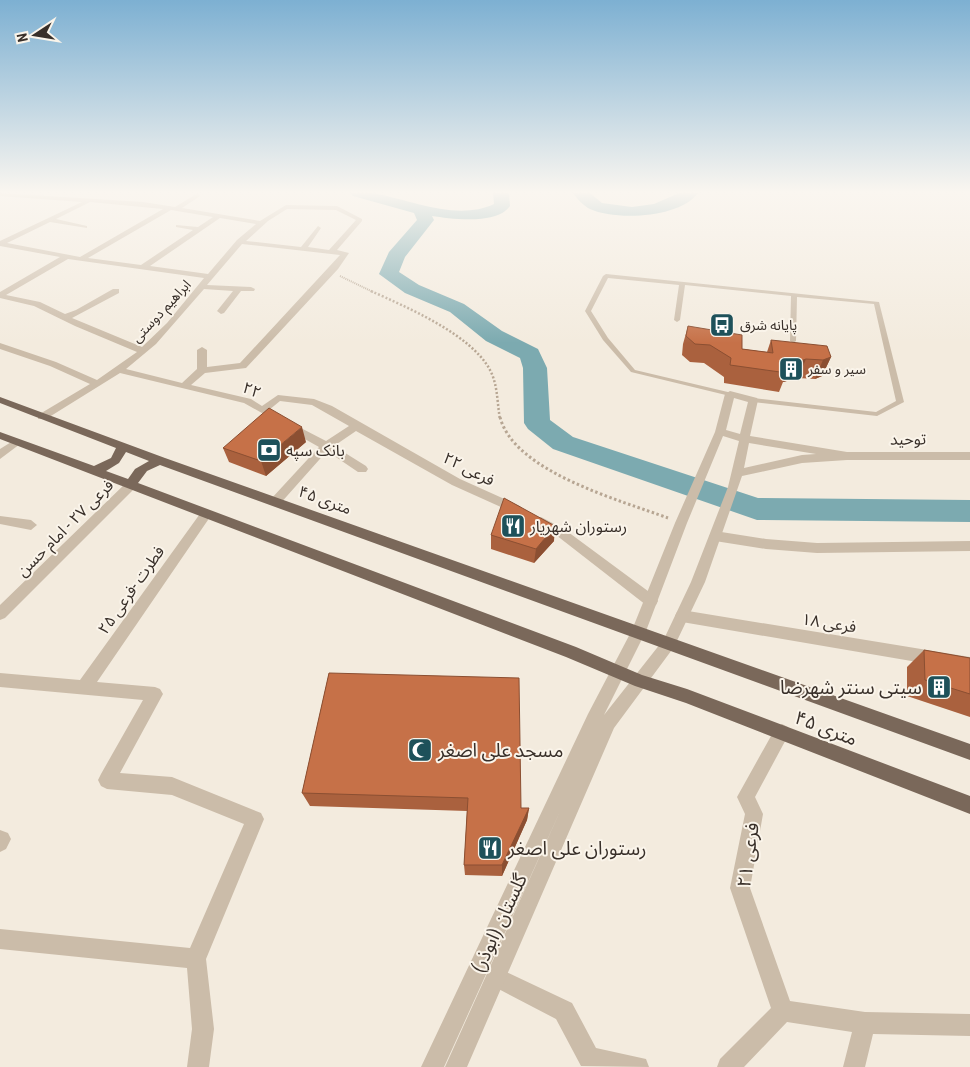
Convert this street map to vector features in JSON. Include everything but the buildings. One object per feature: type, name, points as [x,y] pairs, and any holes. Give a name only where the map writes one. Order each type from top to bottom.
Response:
[{"type":"main road","name":"۴۵ متری","points":[[0,400],[161,461],[639,631],[970,752]]},
{"type":"main road","points":[[0,435],[618,672]]},
{"type":"main road","points":[[91,471],[107,466],[117,460],[122,446]]},
{"type":"main road","points":[[131,485],[141,469],[151,463],[161,461]]},
{"type":"main road","name":"۴۵ متری","points":[[618,672],[687,696],[970,804]]},
{"type":"street","points":[[82,258],[111,243]]},
{"type":"street","points":[[142,268],[179,243]]},
{"type":"street","name":"ابراهیم دوستی","points":[[42,416],[118,370],[143,351],[202,287],[239,243]]},
{"type":"street","points":[[184,387],[202,370],[243,366],[331,272],[345,254],[247,243]]},
{"type":"street","points":[[303,249],[307,243]]},
{"type":"street","name":"ابراهیم دوستی","points":[[331,252],[339,243]]},
{"type":"street","points":[[0,244],[142,268],[210,277]]},
{"type":"street","points":[[0,295],[68,256]]},
{"type":"street","points":[[202,287],[251,289]]},
{"type":"street","points":[[221,311],[238,288]]},
{"type":"street","points":[[65,317],[79,312],[116,291]]},
{"type":"street","points":[[0,295],[37,304],[143,351]]},
{"type":"street","points":[[0,346],[70,370],[96,383]]},
{"type":"street","points":[[202,350],[202,370]]},
{"type":"street","name":"۲۲","points":[[118,370],[247,402],[326,446],[362,469]]},
{"type":"street","points":[[730,394],[753,400]]},
{"type":"street","name":"گلستان (ابوذر)","points":[[456,1067],[487,972],[594,718],[639,631],[681,523],[720,432],[730,394]]},
{"type":"street","name":"فرعی ۲۲","points":[[262,410],[278,398],[314,402],[328,408],[356,426],[456,482],[530,515],[560,532],[651,601]]},
{"type":"street","name":"گلستان (ابوذر)","points":[[432,1067],[487,972],[608,723],[669,643],[682,616],[734,487],[753,400]]},
{"type":"street","points":[[275,502],[326,446],[356,426]]},
{"type":"street","points":[[720,432],[847,456]]},
{"type":"street","points":[[0,455],[16,442]]},
{"type":"street","points":[[737,473],[802,459],[847,456]]},
{"type":"street","name":"توحید","points":[[847,456],[970,456]]},
{"type":"street","name":"فرعی ۲۷ - امام حسن","points":[[0,614],[6,603],[131,485]]},
{"type":"street","name":"فطرت -فرعی ۲۵","points":[[85,686],[206,514]]},
{"type":"street","points":[[0,520],[31,525]]},
{"type":"street","points":[[715,536],[766,544],[817,548],[970,546]]},
{"type":"street","name":"فرعی ۱۸","points":[[682,616],[970,664]]},
{"type":"street","points":[[0,680],[85,686],[155,694],[107,780],[172,786],[255,819],[196,959],[203,1029],[198,1067]]},
{"type":"street","name":"فرعی ۲۱","points":[[782,732],[746,797],[754,814],[740,888],[783,1011]]},
{"type":"street","points":[[0,839],[2,839],[0,843]]},
{"type":"street","points":[[0,939],[196,959]]},
{"type":"street","points":[[487,972],[564,1011],[589,1058],[638,1067]]},
{"type":"street","points":[[728,1067],[783,1011],[865,1023],[970,1025]]},
{"type":"street","points":[[854,1067],[865,1023]]},
{"type":"lane","points":[[730,394],[634,371],[605,340],[588,311],[606,276],[877,303],[900,402],[877,414],[753,400]]},
{"type":"lane","points":[[677,320],[682,284]]},
{"type":"lane","points":[[793,340],[794,295]]},
{"type":"path","points":[[331,272],[355,285],[431,318],[464,343],[491,372],[502,429],[531,458],[568,478],[681,523]]},
{"type":"waterway","points":[[407,243],[396,256],[389,274],[412,289],[457,308],[494,336],[530,354],[535,368],[537,423],[563,443],[757,509],[970,511]]},
{"type":"place","name":"پایانه شرق","points":[[722,325]]},
{"type":"place","name":"سیر و سفر","points":[[791,369]]},
{"type":"place","name":"بانک سپه","points":[[269,450]]},
{"type":"place","name":"رستوران شهریار","points":[[513,526]]},
{"type":"place","name":"سیتی سنتر شهرضا","points":[[939,687]]},
{"type":"place","name":"مسجد علی اصغر","points":[[420,750]]},
{"type":"place","name":"رستوران علی اصغر","points":[[490,848]]}]
